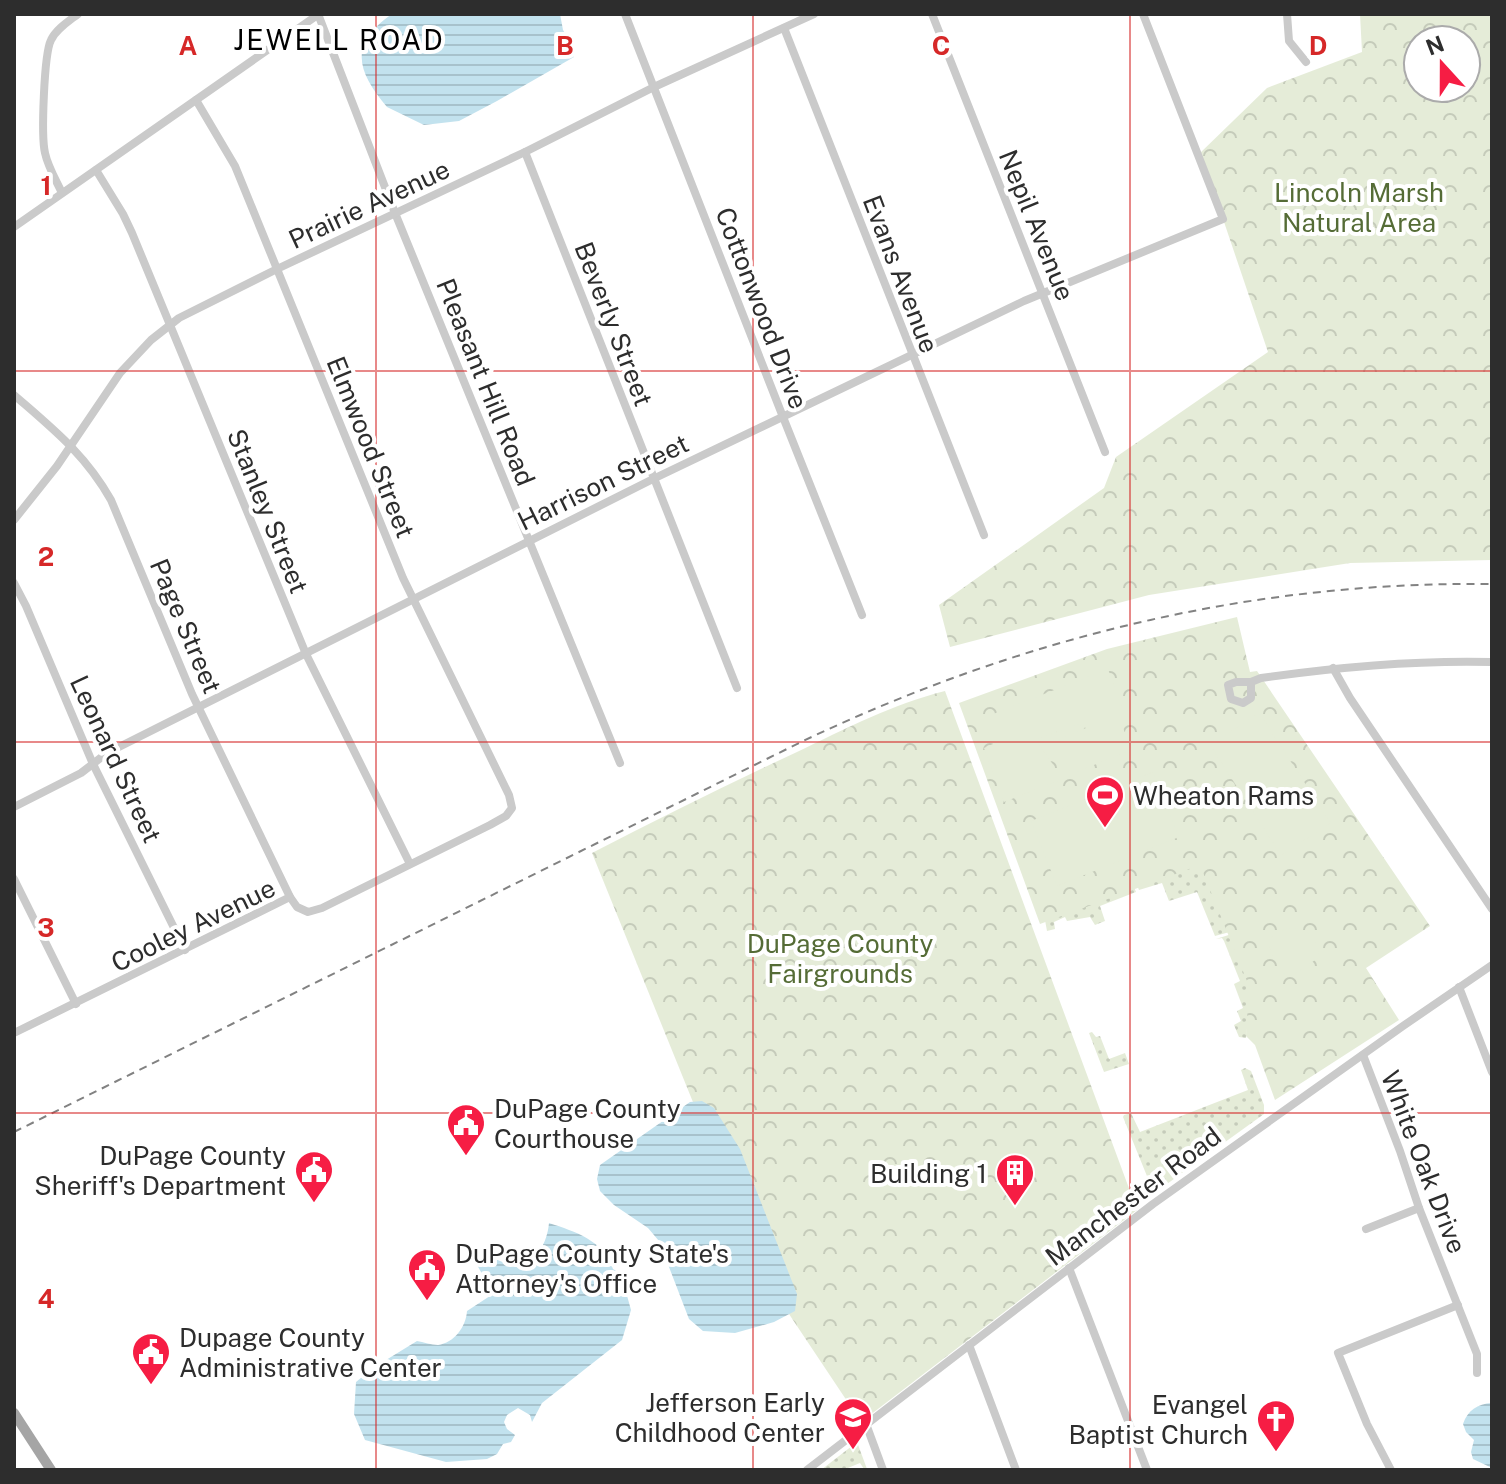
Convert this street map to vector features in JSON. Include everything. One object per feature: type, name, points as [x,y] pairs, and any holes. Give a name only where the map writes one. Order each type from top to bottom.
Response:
[{"type":"main road","points":[[14,1413],[51,1470]]},
{"type":"street","points":[[62,193],[47,161],[43,143],[46,64],[51,40],[78,14]]},
{"type":"street","points":[[14,227],[318,14]]},
{"type":"street","name":"Pleasant Hill Road","points":[[318,14],[395,213],[620,763]]},
{"type":"street","name":"Cottonwood Drive","points":[[625,14],[862,615]]},
{"type":"street","name":"Prairie Avenue","points":[[14,520],[49,477],[120,373],[169,324],[654,87],[814,14]]},
{"type":"street","name":"Nepil Avenue","points":[[932,14],[1105,452]]},
{"type":"street","name":"Harrison Street","points":[[14,807],[81,773],[107,753],[653,479],[1043,293],[1223,219],[1143,14]]},
{"type":"street","points":[[1287,14],[1289,41],[1306,62]]},
{"type":"street","name":"Evans Avenue","points":[[784,28],[984,535]]},
{"type":"street","name":"Elmwood Street","points":[[196,100],[235,166],[413,599],[503,782],[512,808]]},
{"type":"street","name":"Beverly Street","points":[[525,152],[737,688]]},
{"type":"street","name":"Stanley Street","points":[[96,170],[132,233],[306,654],[410,864]]},
{"type":"street","name":"Page Street","points":[[14,395],[71,445],[94,472],[116,509],[198,707],[290,897]]},
{"type":"street","name":"Leonard Street","points":[[14,583],[93,764],[185,950]]},
{"type":"street","points":[[1251,682],[1333,668],[1492,662]]},
{"type":"street","points":[[1333,668],[1492,909]]},
{"type":"street","name":"Cooley Avenue","points":[[14,1033],[290,897],[297,907],[308,912],[322,908],[500,820],[512,808]]},
{"type":"street","points":[[14,879],[76,1004]]},
{"type":"street","name":"Manchester Road","points":[[807,1470],[1161,1198],[1492,965]]},
{"type":"street","points":[[1459,987],[1492,1072]]},
{"type":"street","name":"White Oak Drive","points":[[1363,1055],[1477,1354],[1477,1373]]},
{"type":"street","points":[[1366,1229],[1419,1208]]},
{"type":"street","points":[[1069,1268],[1147,1470]]},
{"type":"street","points":[[1391,1470],[1367,1424],[1338,1353],[1458,1305]]},
{"type":"street","points":[[969,1345],[1016,1470]]},
{"type":"street","points":[[866,1424],[883,1470]]},
{"type":"green space","name":"Lincoln Marsh Natural Area","points":[[1360,14],[1492,14],[1492,560],[1350,563],[1149,595],[950,647],[939,605],[1104,488],[1116,457],[1268,352],[1198,155],[1267,88],[1362,52]]},
{"type":"green space","points":[[1237,617],[1250,672],[1257,671],[1430,926],[1366,968],[1399,1020],[1275,1100],[1255,1045],[1246,1036],[1249,986],[1200,865],[1040,924],[959,703],[1107,649]]},
{"type":"green space","points":[[1108,669],[1127,720],[1121,723],[1132,750],[1071,774],[1057,740],[1086,728],[1077,724],[1036,740],[1060,780],[1004,802],[984,748],[993,744],[983,718]]},
{"type":"green space","name":"DuPage County Fairgrounds","points":[[945,691],[1137,1210],[861,1422],[789,1314],[697,1112],[592,853],[851,726]]},
{"type":"green space","points":[[1259,713],[1331,823],[1281,855],[1210,745]]},
{"type":"green space","name":"Wheaton Rams","points":[[1153,772],[1179,837],[1057,886],[1031,821]]},
{"type":"green space","points":[[1188,841],[1237,930],[1215,936],[1197,892],[1169,901],[1162,883],[1139,890],[1133,875]]},
{"type":"green space","points":[[1127,870],[1136,892],[1100,906],[1105,921],[1095,925],[1090,917],[1067,921],[1065,917],[1054,922],[1055,929],[1047,931],[1042,904]]},
{"type":"green space","points":[[1290,928],[1312,936],[1318,952],[1318,958],[1292,976],[1285,975],[1270,947],[1273,936]]},
{"type":"green space","points":[[1238,932],[1253,973],[1246,1038],[1239,1037],[1234,1025],[1241,1021],[1237,1011],[1243,1008],[1234,984],[1240,981],[1224,941],[1222,938],[1216,939]]},
{"type":"green space","points":[[1089,1033],[1096,1037],[1100,1036],[1109,1059],[1125,1053],[1129,1064],[1104,1072]]},
{"type":"green space","points":[[1241,1070],[1251,1071],[1264,1105],[1264,1114],[1160,1189],[1151,1186],[1124,1115],[1131,1113],[1140,1132],[1248,1090]]},
{"type":"green space","points":[[857,1442],[867,1469],[860,1463],[843,1470],[821,1470]]},
{"type":"water","points":[[392,14],[560,14],[563,30],[573,46],[574,57],[459,121],[424,125],[387,107],[364,70],[363,48],[368,37]]},
{"type":"water","points":[[702,1101],[714,1108],[740,1149],[797,1294],[795,1311],[774,1322],[735,1333],[703,1331],[689,1319],[659,1241],[648,1228],[614,1205],[600,1191],[597,1179],[600,1165],[690,1102]]},
{"type":"water","points":[[549,1223],[587,1238],[603,1251],[613,1269],[621,1274],[631,1310],[622,1340],[542,1403],[532,1422],[530,1415],[518,1408],[507,1415],[504,1422],[515,1435],[511,1442],[503,1444],[497,1454],[487,1459],[446,1462],[365,1440],[354,1414],[356,1382],[417,1341],[438,1345],[454,1338],[464,1323],[467,1311],[493,1294],[476,1263],[488,1255],[516,1264],[532,1259],[542,1247]]},
{"type":"water","points":[[1492,1403],[1492,1468],[1473,1459],[1474,1440],[1463,1424],[1474,1409]]},
{"type":"railway","points":[[14,1132],[801,742],[883,705],[967,673],[1138,623],[1224,605],[1313,593],[1402,586],[1492,584]]},
{"type":"place","name":"Wheaton Rams","points":[[1105,829]]},
{"type":"place","name":"DuPage County Courthouse","points":[[466,1157]]},
{"type":"place","name":"DuPage County Sheriff's Department","points":[[314,1204]]},
{"type":"place","name":"Building 1","points":[[1015,1207]]},
{"type":"place","name":"DuPage County State's Attorney's Office","points":[[427,1302]]},
{"type":"place","name":"Dupage County Administrative Center","points":[[151,1386]]},
{"type":"place","name":"Jefferson Early Childhood Center","points":[[853,1451]]},
{"type":"place","name":"Evangel Baptist Church","points":[[1276,1453]]},
{"type":"district","name":"JEWELL ROAD","points":[[339,39]]}]
